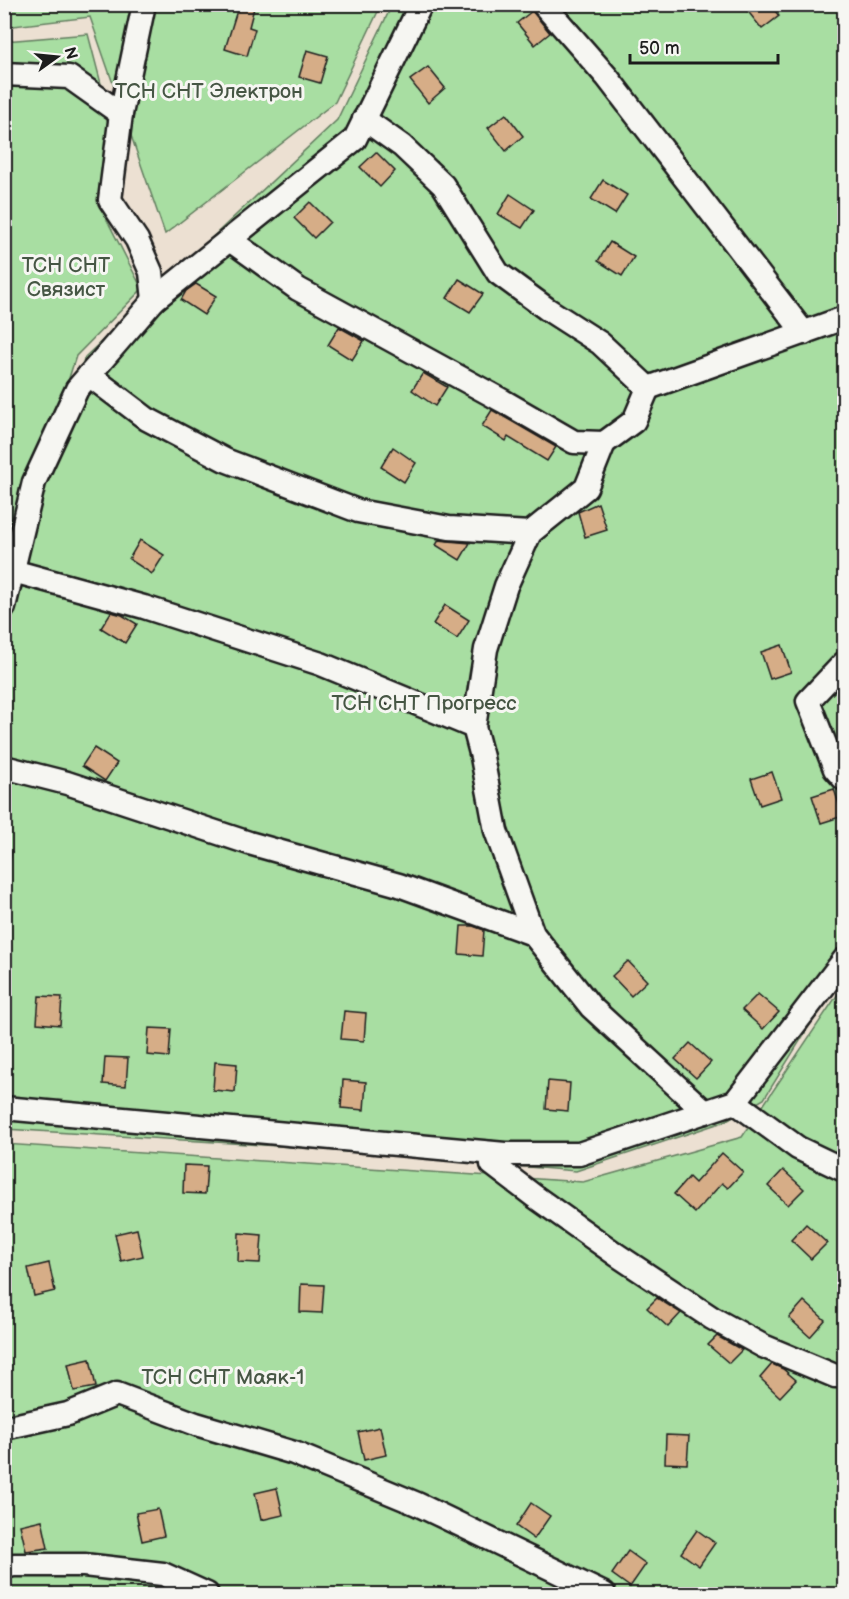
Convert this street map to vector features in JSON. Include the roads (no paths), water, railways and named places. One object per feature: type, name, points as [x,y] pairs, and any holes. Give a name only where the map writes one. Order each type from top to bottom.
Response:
[{"type":"street","points":[[144,4],[121,114],[110,200],[137,240],[151,272],[154,300]]},
{"type":"street","points":[[4,607],[34,482],[77,389],[154,300],[355,139],[421,4]]},
{"type":"street","points":[[543,4],[607,77],[804,333]]},
{"type":"street","points":[[4,74],[69,77],[121,114]]},
{"type":"street","points":[[364,119],[402,146],[443,184],[498,273],[547,309],[600,343],[648,388]]},
{"type":"street","points":[[230,240],[298,289],[574,442],[604,443]]},
{"type":"street","points":[[705,1112],[591,1007],[533,934],[496,831],[474,727],[486,649],[506,586],[530,532],[586,488],[604,443],[634,421],[648,388],[844,318]]},
{"type":"street","points":[[89,375],[147,419],[225,460],[358,511],[449,528],[530,532]]},
{"type":"street","points":[[13,571],[144,607],[321,664],[474,727]]},
{"type":"street","points":[[844,663],[808,702],[835,769],[844,779]]},
{"type":"street","points":[[4,767],[68,783],[249,843],[399,885],[533,934]]},
{"type":"street","points":[[4,1108],[491,1153],[579,1154],[735,1102],[844,960]]},
{"type":"street","points":[[735,1102],[798,1148],[844,1170]]},
{"type":"street","points":[[491,1153],[492,1164],[534,1196],[712,1318],[764,1346],[835,1376],[844,1376]]},
{"type":"street","points":[[4,1428],[68,1414],[117,1394],[196,1424],[294,1453],[417,1504],[604,1594]]},
{"type":"street","points":[[4,1567],[84,1565],[163,1574],[207,1594]]},
{"type":"park label","name":"ТСН СНТ Электрон","points":[[209,91]]},
{"type":"park label","name":"ТСН СНТ Связист","points":[[66,277]]},
{"type":"park label","name":"ТСН СНТ Прогресс","points":[[424,703]]},
{"type":"park label","name":"ТСН СНТ Маяк-1","points":[[223,1377]]}]
